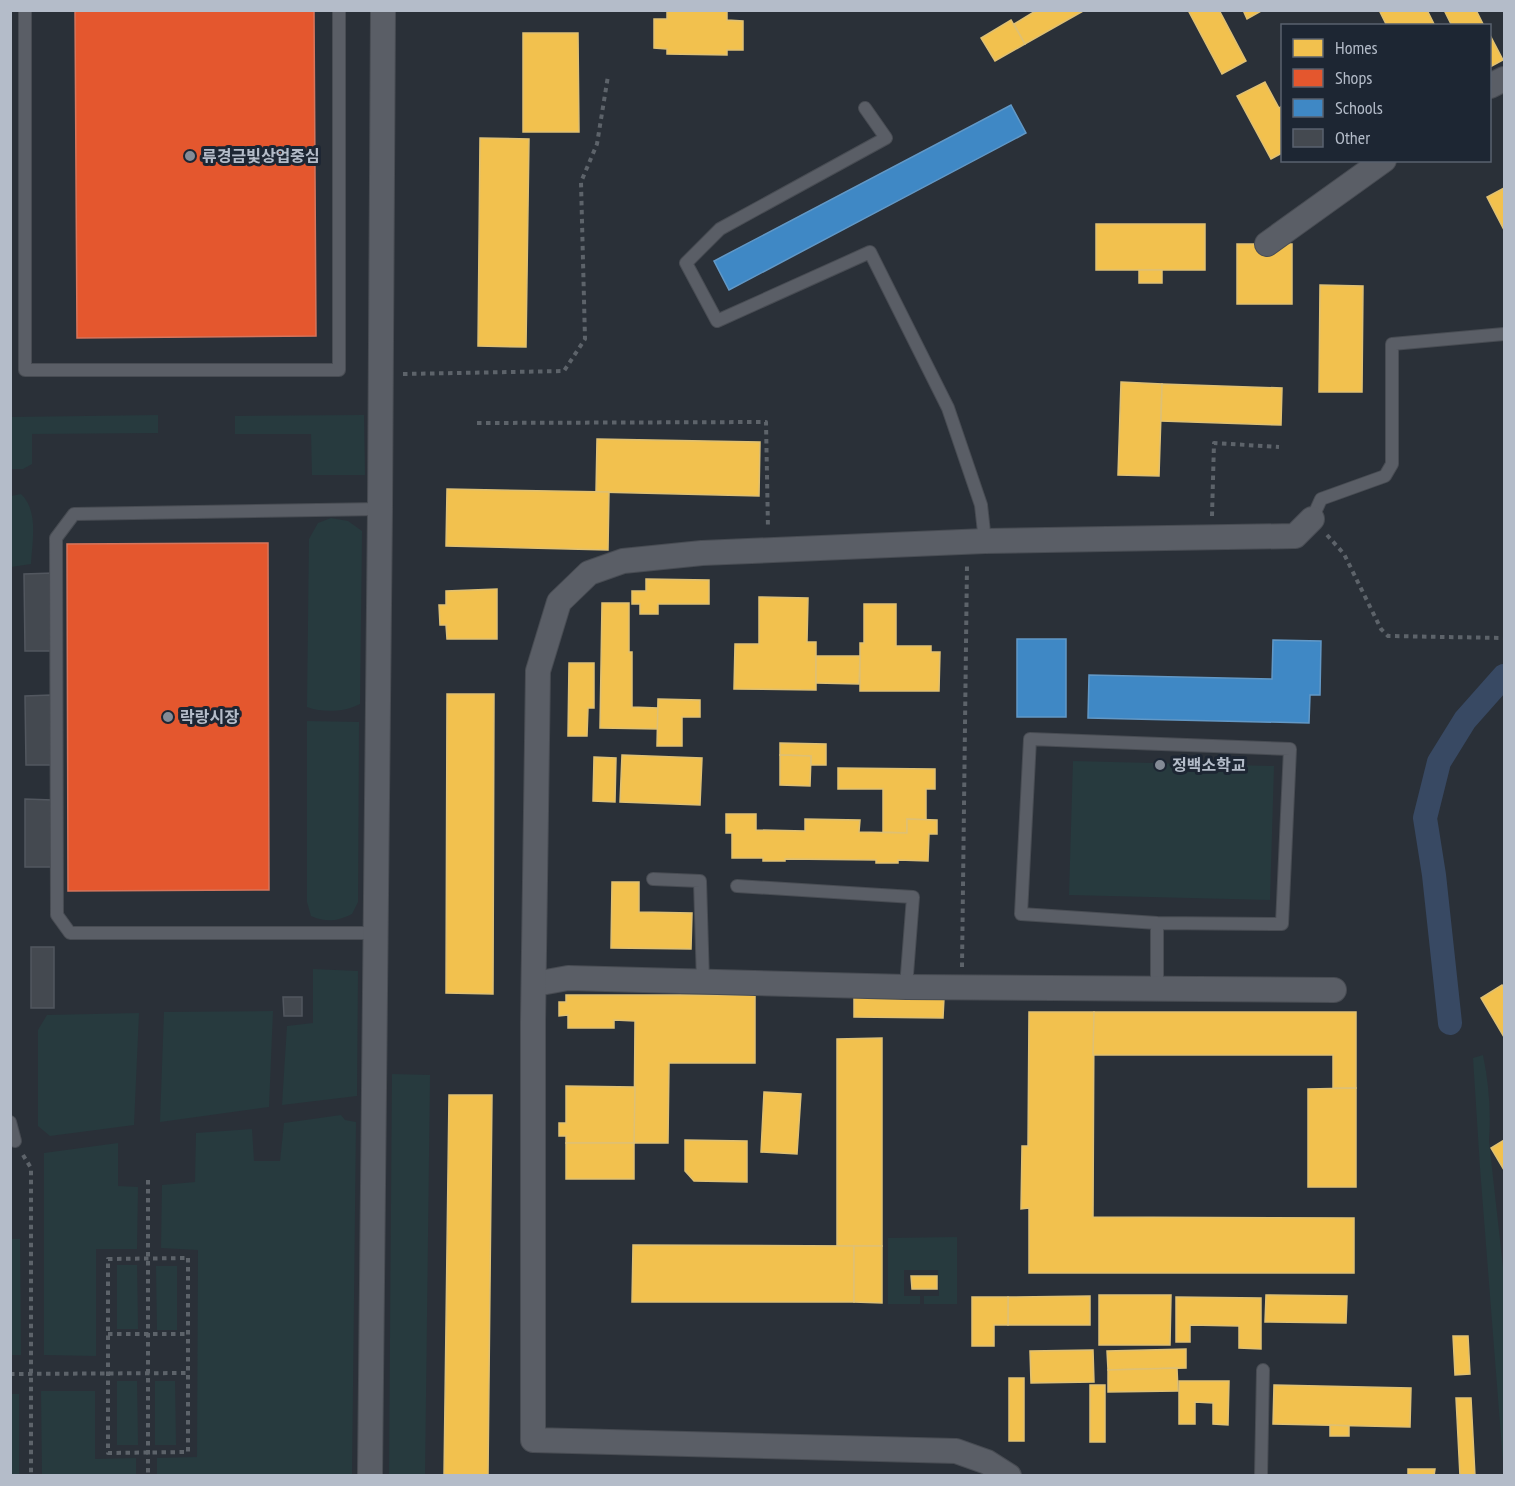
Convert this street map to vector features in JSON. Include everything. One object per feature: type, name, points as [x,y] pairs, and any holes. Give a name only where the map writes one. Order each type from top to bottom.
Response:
[{"type":"street","points":[[370,1476],[383,10]]},
{"type":"street","points":[[1267,244],[1381,162]]},
{"type":"street","points":[[1009,1476],[987,1469],[956,1451],[533,1440],[538,671],[559,602],[589,573],[623,561],[702,553],[976,542],[1295,536],[1312,519]]},
{"type":"street","points":[[535,984],[568,978],[906,987],[1334,990]]},
{"type":"lane","points":[[25,10],[25,370],[339,370],[339,10]]},
{"type":"lane","points":[[865,108],[886,138],[720,229],[686,263],[717,321],[870,252],[948,408],[981,505],[976,542]]},
{"type":"lane","points":[[1312,519],[1321,499],[1385,476],[1392,464],[1392,344],[1504,334]]},
{"type":"lane","points":[[375,933],[70,933],[57,915],[56,538],[74,514],[380,509]]},
{"type":"lane","points":[[1030,739],[1290,750],[1282,924],[1157,923],[1021,914],[1030,739]]},
{"type":"lane","points":[[653,879],[700,881],[703,982]]},
{"type":"lane","points":[[737,886],[913,897],[906,987]]},
{"type":"lane","points":[[1157,923],[1157,988]]},
{"type":"lane","points":[[10,1122],[15,1141]]},
{"type":"lane","points":[[1261,1476],[1263,1370]]},
{"type":"path","points":[[381,374],[564,371],[585,339],[581,182],[597,144],[608,76]]},
{"type":"path","points":[[477,423],[766,422],[768,550]]},
{"type":"path","points":[[1211,538],[1214,443],[1279,447]]},
{"type":"path","points":[[1312,519],[1344,554],[1381,629],[1388,636],[1504,638]]},
{"type":"path","points":[[962,987],[976,542]]},
{"type":"path","points":[[15,1141],[31,1168],[31,1476]]},
{"type":"path","points":[[147,1180],[148,1476]]},
{"type":"path","points":[[188,1258],[188,1452],[108,1453],[108,1334],[108,1259],[188,1258]]},
{"type":"path","points":[[108,1334],[188,1334]]},
{"type":"path","points":[[10,1374],[188,1373]]},
{"type":"green space","points":[[158,415],[158,433],[32,434],[32,464],[23,469],[11,469],[11,417]]},
{"type":"green space","points":[[364,415],[365,475],[312,475],[311,434],[235,434],[235,416]]},
{"type":"green space","points":[[21,494],[27,501],[32,518],[31,564],[11,567],[11,496]]},
{"type":"green space","points":[[331,518],[348,521],[362,531],[360,704],[348,709],[327,711],[307,707],[309,539],[318,523]]},
{"type":"green space","points":[[307,721],[359,722],[358,902],[352,914],[332,920],[322,920],[311,916],[307,902]]},
{"type":"green space","points":[[1073,761],[1274,766],[1270,900],[1069,895]]},
{"type":"green space","points":[[313,969],[358,971],[357,1096],[282,1105],[287,1026],[313,1023]]},
{"type":"green space","points":[[273,1011],[269,1107],[160,1122],[164,1012]]},
{"type":"green space","points":[[139,1013],[134,1125],[50,1136],[38,1126],[38,1030],[47,1015]]},
{"type":"green space","points":[[1483,1055],[1489,1098],[1489,1141],[1504,1276],[1504,1475],[1473,1058]]},
{"type":"green space","points":[[392,1074],[430,1075],[425,1475],[389,1475]]},
{"type":"green space","points":[[341,1115],[345,1120],[356,1122],[352,1475],[157,1475],[157,1458],[197,1457],[198,1250],[161,1248],[162,1185],[195,1182],[196,1133],[252,1129],[254,1161],[280,1161],[284,1123]]},
{"type":"green space","points":[[118,1143],[118,1186],[138,1187],[137,1249],[96,1249],[96,1356],[44,1355],[44,1153]]},
{"type":"green space","points":[[957,1237],[957,1304],[924,1304],[924,1296],[939,1296],[938,1270],[904,1270],[904,1296],[920,1296],[920,1304],[888,1304],[888,1238]]},
{"type":"green space","points":[[10,1239],[20,1239],[21,1355],[11,1355]]},
{"type":"green space","points":[[117,1265],[137,1265],[138,1329],[117,1329]]},
{"type":"green space","points":[[156,1266],[177,1266],[177,1330],[157,1330]]},
{"type":"green space","points":[[117,1381],[137,1381],[138,1445],[117,1445]]},
{"type":"green space","points":[[155,1381],[175,1381],[176,1445],[155,1445]]},
{"type":"green space","points":[[41,1391],[95,1391],[95,1459],[136,1458],[136,1475],[42,1475]]},
{"type":"green space","points":[[11,1394],[19,1394],[19,1475],[11,1475]]},
{"type":"building: Homes","points":[[667,10],[727,10],[727,20],[743,21],[743,50],[727,50],[727,55],[667,54],[667,49],[654,48],[654,19],[667,19]]},
{"type":"building: Homes","points":[[1037,10],[1085,10],[1025,44],[1014,24]]},
{"type":"building: Homes","points":[[1188,10],[1219,10],[1246,61],[1222,74]]},
{"type":"building: Homes","points":[[1243,10],[1263,10],[1247,19]]},
{"type":"building: Homes","points":[[1379,10],[1427,10],[1434,24],[1386,24]]},
{"type":"building: Homes","points":[[1444,10],[1476,10],[1483,24],[1451,24]]},
{"type":"building: Homes","points":[[1011,20],[1025,44],[995,61],[981,38]]},
{"type":"building: Homes","points":[[523,33],[578,33],[579,132],[523,132]]},
{"type":"building: Homes","points":[[1491,37],[1503,60],[1491,66]]},
{"type":"building: Homes","points":[[1265,82],[1279,108],[1281,107],[1281,154],[1271,159],[1237,96]]},
{"type":"building: Homes","points":[[480,138],[529,139],[526,347],[478,346]]},
{"type":"building: Homes","points":[[1504,188],[1504,230],[1487,197]]},
{"type":"building: Homes","points":[[1096,224],[1205,224],[1205,270],[1096,270]]},
{"type":"building: Homes","points":[[1237,244],[1292,244],[1292,304],[1237,304]]},
{"type":"building: Homes","points":[[1139,270],[1162,270],[1162,283],[1139,283]]},
{"type":"building: Homes","points":[[1320,285],[1363,286],[1362,392],[1319,392]]},
{"type":"building: Homes","points":[[1121,382],[1162,384],[1159,476],[1118,475]]},
{"type":"building: Homes","points":[[1162,384],[1282,388],[1281,425],[1161,421]]},
{"type":"building: Homes","points":[[597,439],[760,442],[759,496],[596,492]]},
{"type":"building: Homes","points":[[447,489],[609,492],[608,550],[446,546]]},
{"type":"building: Homes","points":[[646,579],[709,580],[709,604],[658,604],[658,614],[640,614],[640,604],[632,604],[632,591],[646,591]]},
{"type":"building: Homes","points":[[497,589],[497,639],[447,639],[446,625],[440,625],[439,605],[446,605],[446,591]]},
{"type":"building: Homes","points":[[759,597],[808,598],[807,642],[816,642],[816,690],[734,689],[735,644],[759,644]]},
{"type":"building: Homes","points":[[602,603],[629,603],[632,707],[658,708],[658,729],[600,728]]},
{"type":"building: Homes","points":[[864,604],[896,604],[896,646],[931,646],[931,652],[940,652],[939,691],[860,691],[860,643],[864,643]]},
{"type":"building: Homes","points":[[816,656],[860,656],[859,684],[816,683]]},
{"type":"building: Homes","points":[[569,663],[594,663],[594,708],[588,708],[587,736],[568,736]]},
{"type":"building: Homes","points":[[447,694],[494,694],[493,994],[446,993]]},
{"type":"building: Homes","points":[[658,699],[700,700],[700,717],[682,717],[682,746],[657,746]]},
{"type":"building: Homes","points":[[780,743],[826,744],[826,765],[811,765],[811,756],[780,755]]},
{"type":"building: Homes","points":[[622,755],[702,758],[700,805],[620,802]]},
{"type":"building: Homes","points":[[780,755],[811,756],[810,786],[780,785]]},
{"type":"building: Homes","points":[[594,757],[616,758],[615,802],[593,801]]},
{"type":"building: Homes","points":[[838,768],[935,769],[935,789],[926,789],[926,820],[907,819],[907,833],[883,832],[883,789],[838,789]]},
{"type":"building: Homes","points":[[726,814],[756,814],[756,830],[805,831],[805,819],[860,820],[859,832],[907,833],[907,819],[937,820],[937,834],[929,834],[928,861],[898,860],[898,863],[876,863],[876,860],[785,859],[785,861],[763,861],[763,858],[732,858],[732,833],[726,833]]},
{"type":"building: Homes","points":[[612,882],[639,882],[639,912],[692,913],[691,949],[611,948]]},
{"type":"building: Homes","points":[[1502,985],[1504,988],[1504,1037],[1481,998]]},
{"type":"building: Homes","points":[[566,995],[755,995],[755,1063],[669,1063],[668,1143],[634,1143],[635,1021],[614,1020],[614,1028],[568,1028],[568,1015],[559,1016],[559,1002],[566,1002]]},
{"type":"building: Homes","points":[[854,997],[944,998],[943,1018],[854,1017]]},
{"type":"building: Homes","points":[[1029,1012],[1094,1012],[1093,1217],[1354,1218],[1354,1273],[1029,1273],[1029,1208],[1021,1209],[1022,1146],[1028,1146]]},
{"type":"building: Homes","points":[[1094,1012],[1356,1012],[1356,1088],[1333,1088],[1333,1055],[1093,1055]]},
{"type":"building: Homes","points":[[882,1038],[882,1246],[837,1246],[837,1039]]},
{"type":"building: Homes","points":[[566,1086],[635,1087],[634,1143],[566,1143],[566,1136],[559,1136],[559,1123],[566,1123]]},
{"type":"building: Homes","points":[[1356,1088],[1356,1187],[1308,1187],[1308,1089]]},
{"type":"building: Homes","points":[[764,1092],[801,1094],[797,1154],[761,1152]]},
{"type":"building: Homes","points":[[449,1095],[492,1095],[488,1476],[444,1476]]},
{"type":"building: Homes","points":[[685,1140],[747,1141],[747,1182],[694,1181],[685,1171]]},
{"type":"building: Homes","points":[[1504,1140],[1504,1170],[1491,1148]]},
{"type":"building: Homes","points":[[566,1143],[634,1143],[634,1179],[566,1179]]},
{"type":"building: Homes","points":[[633,1245],[854,1246],[854,1302],[632,1302]]},
{"type":"building: Homes","points":[[854,1246],[882,1246],[882,1303],[854,1302]]},
{"type":"building: Homes","points":[[911,1276],[937,1276],[937,1289],[912,1289]]},
{"type":"building: Homes","points":[[1099,1295],[1171,1295],[1170,1345],[1099,1345]]},
{"type":"building: Homes","points":[[1266,1295],[1347,1296],[1346,1323],[1265,1322]]},
{"type":"building: Homes","points":[[1090,1296],[1090,1325],[1008,1325],[1008,1297]]},
{"type":"building: Homes","points":[[972,1297],[1008,1297],[1008,1325],[994,1325],[994,1346],[972,1346]]},
{"type":"building: Homes","points":[[1176,1297],[1261,1298],[1261,1349],[1239,1348],[1239,1326],[1190,1325],[1190,1342],[1176,1342]]},
{"type":"building: Homes","points":[[1453,1336],[1468,1336],[1470,1374],[1455,1375]]},
{"type":"building: Homes","points":[[1186,1349],[1186,1368],[1108,1370],[1107,1351]]},
{"type":"building: Homes","points":[[1093,1350],[1094,1382],[1031,1383],[1030,1351]]},
{"type":"building: Homes","points":[[1177,1368],[1178,1391],[1108,1392],[1108,1370]]},
{"type":"building: Homes","points":[[1009,1378],[1024,1378],[1024,1441],[1009,1441]]},
{"type":"building: Homes","points":[[1179,1381],[1229,1381],[1228,1425],[1213,1424],[1213,1403],[1195,1402],[1195,1424],[1179,1424]]},
{"type":"building: Homes","points":[[1090,1385],[1105,1385],[1105,1442],[1090,1442]]},
{"type":"building: Homes","points":[[1274,1385],[1411,1388],[1410,1427],[1273,1424]]},
{"type":"building: Homes","points":[[1456,1398],[1471,1398],[1475,1476],[1460,1476]]},
{"type":"building: Homes","points":[[1330,1425],[1349,1426],[1349,1436],[1330,1436]]},
{"type":"building: Homes","points":[[1408,1469],[1435,1469],[1434,1476],[1408,1476]]},
{"type":"building: Shops","points":[[75,10],[314,10],[316,336],[77,338]]},
{"type":"building: Shops","name":"락랑시장","points":[[268,543],[269,890],[68,891],[67,544]]},
{"type":"building: Schools","points":[[1011,105],[1026,133],[729,290],[714,261]]},
{"type":"building: Schools","points":[[1017,639],[1066,639],[1066,717],[1017,717]]},
{"type":"building: Schools","points":[[1273,640],[1321,641],[1320,695],[1310,695],[1309,723],[1088,718],[1089,675],[1272,679]]},
{"type":"building: Other","points":[[53,573],[54,651],[25,651],[24,574]]},
{"type":"building: Other","points":[[51,695],[53,765],[26,765],[25,696]]},
{"type":"building: Other","points":[[25,799],[52,800],[52,867],[25,867]]},
{"type":"building: Other","points":[[31,947],[54,947],[54,1008],[31,1008]]},
{"type":"building: Other","points":[[283,997],[302,997],[302,1016],[284,1016]]},
{"type":"waterway","points":[[1450,1023],[1434,875],[1425,818],[1439,762],[1465,720],[1504,676]]},
{"type":"place","name":"류경금빛상업중심","points":[[190,156]]},
{"type":"place","name":"락랑시장","points":[[168,717]]},
{"type":"place","name":"정백소학교","points":[[1160,765]]}]
